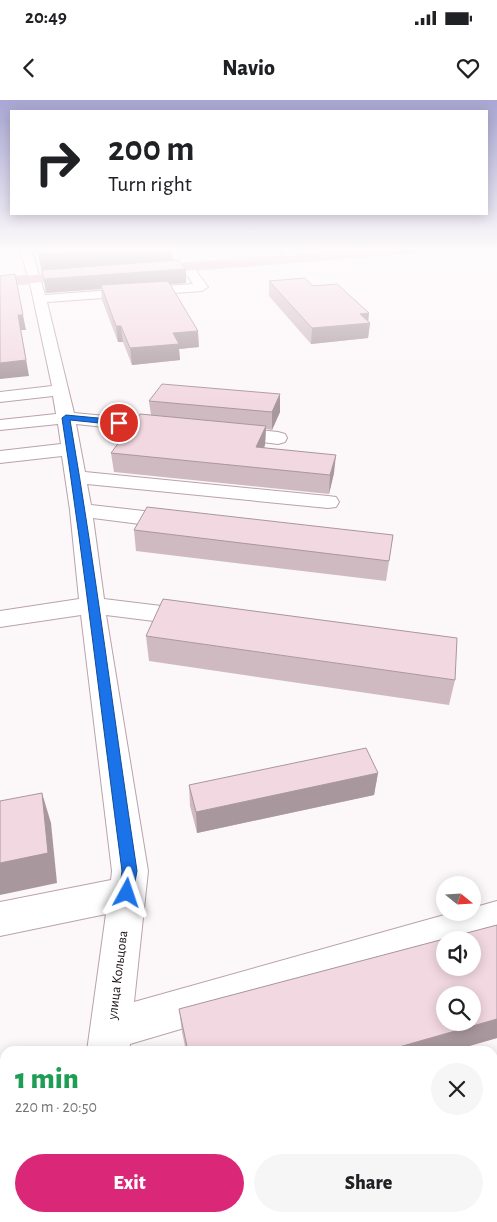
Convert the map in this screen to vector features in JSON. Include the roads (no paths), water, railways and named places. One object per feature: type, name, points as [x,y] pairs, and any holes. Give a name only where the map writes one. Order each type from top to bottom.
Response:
[{"type":"street","name":"улица Кольцова","points":[[41,300],[61,390],[81,510],[130,871],[109,1040]]},
{"type":"street","points":[[0,396],[61,390]]},
{"type":"street","points":[[0,425],[66,418],[189,429]]},
{"type":"street","points":[[209,431],[278,438]]},
{"type":"street","points":[[0,457],[70,449]]},
{"type":"street","points":[[75,477],[328,502]]},
{"type":"street","points":[[81,510],[197,524]]},
{"type":"street","points":[[0,619],[93,605],[219,621]]},
{"type":"street","points":[[0,919],[127,893]]},
{"type":"street","points":[[109,1040],[497,918]]}]
